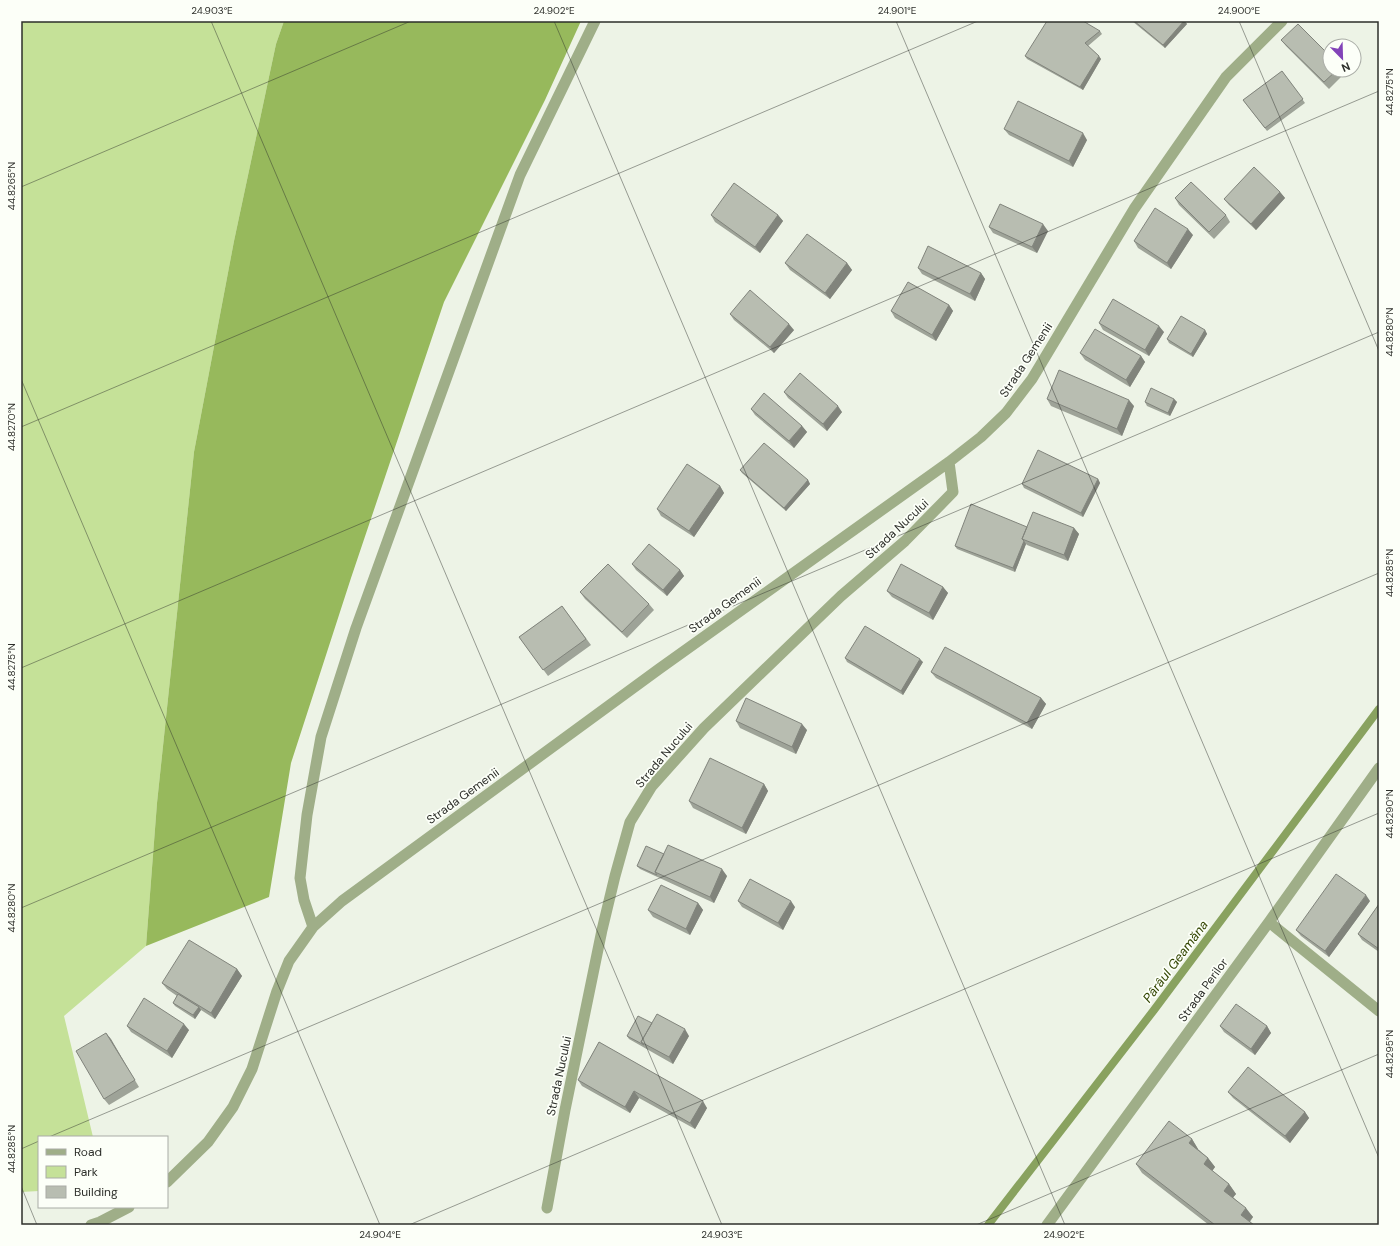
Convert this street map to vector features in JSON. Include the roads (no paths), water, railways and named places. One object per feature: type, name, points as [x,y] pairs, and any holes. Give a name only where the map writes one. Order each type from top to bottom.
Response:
[{"type":"street","points":[[313,927],[304,900],[300,878],[307,815],[323,730],[356,628],[520,175],[595,21]]},
{"type":"street","name":"Strada Gemenii","points":[[168,1181],[208,1142],[233,1107],[252,1069],[277,991],[289,961],[313,927],[342,901],[659,668],[949,462],[981,437],[1006,414],[1032,379],[1134,209],[1226,77],[1282,21]]},
{"type":"street","name":"Strada Nucului","points":[[547,1208],[565,1110],[602,930],[630,822],[652,786],[704,728],[841,596],[905,541],[953,492],[949,462]]},
{"type":"street","name":"Strada Perilor","points":[[1047,1225],[1269,922],[1379,768]]},
{"type":"street","points":[[1269,922],[1379,1011]]},
{"type":"street","points":[[91,1225],[127,1208]]},
{"type":"waterway","name":"Pârâul Geamăna","points":[[988,1225],[1154,1010],[1379,709]]}]
